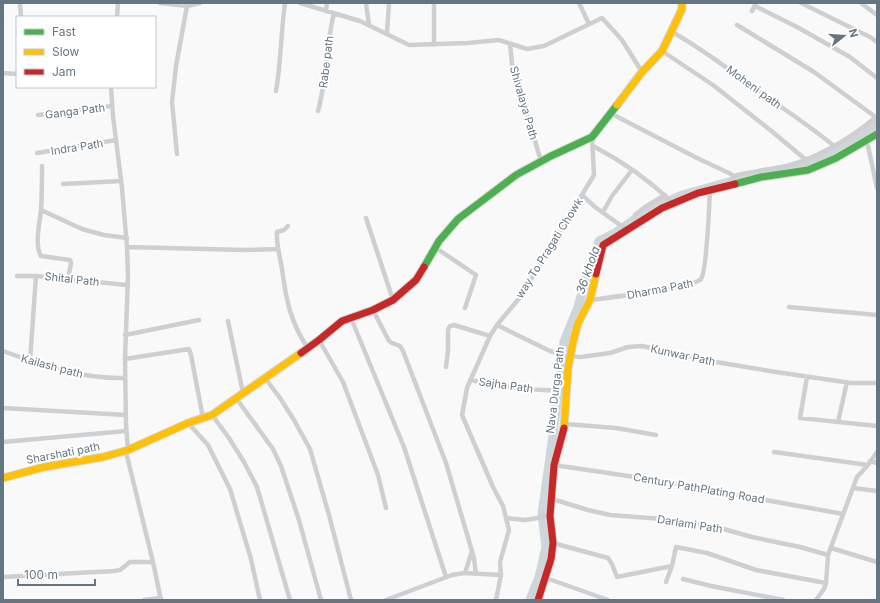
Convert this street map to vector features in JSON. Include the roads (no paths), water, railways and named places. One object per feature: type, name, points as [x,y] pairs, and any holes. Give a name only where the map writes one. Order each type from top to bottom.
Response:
[{"type":"street","points":[[20,3],[21,16]]},
{"type":"street","points":[[116,16],[118,3]]},
{"type":"street","points":[[160,3],[186,6],[200,3]]},
{"type":"street","points":[[276,91],[280,69],[281,32],[285,3]]},
{"type":"street","points":[[300,3],[369,25],[409,45],[434,45],[499,40],[527,49],[544,46],[602,18],[622,40],[642,72]]},
{"type":"street","points":[[326,11],[327,3]]},
{"type":"street","points":[[366,3],[369,25]]},
{"type":"street","points":[[387,33],[389,3]]},
{"type":"street","points":[[434,3],[434,45]]},
{"type":"street","points":[[579,3],[589,24]]},
{"type":"street","points":[[592,137],[642,72],[662,51],[682,9],[682,3]]},
{"type":"street","points":[[801,3],[870,37],[877,42]]},
{"type":"street","points":[[861,3],[877,15]]},
{"type":"street","points":[[752,11],[756,5],[850,57],[877,78]]},
{"type":"street","points":[[177,154],[172,102],[176,66],[186,6]]},
{"type":"street","name":"Rabe path","points":[[318,111],[334,13]]},
{"type":"street","points":[[610,113],[733,176],[782,167],[805,159],[834,146],[877,117],[814,72],[737,25]]},
{"type":"street","name":"Moheni path","points":[[672,32],[712,57],[761,93],[813,128],[834,146]]},
{"type":"street","name":"Shivalaya Path","points":[[510,44],[512,64],[540,162]]},
{"type":"street","points":[[662,51],[713,84],[769,129],[805,159],[808,170]]},
{"type":"street","points":[[3,73],[16,74]]},
{"type":"street","points":[[111,88],[127,247],[125,378],[128,450],[126,452],[161,599],[144,600]]},
{"type":"street","name":"Ganga Path","points":[[38,115],[112,106]]},
{"type":"street","name":"Nava Durga Path","points":[[538,600],[551,559],[553,543],[550,516],[554,465],[564,424],[568,368],[578,323],[590,300],[603,245],[662,208],[673,203],[698,193],[735,185],[761,177],[808,170],[836,158],[877,134]]},
{"type":"street","name":"Sharshati path","points":[[3,478],[44,467],[103,457],[128,450],[188,423],[212,415],[319,340],[342,321],[373,310],[393,300],[416,280],[436,248],[438,241],[458,219],[516,175],[551,156],[592,137]]},
{"type":"street","name":"way To Pragati Chowk","points":[[496,600],[501,575],[500,562],[509,530],[503,506],[493,487],[462,415],[470,380],[490,336],[497,325],[521,296],[594,175],[592,137]]},
{"type":"street","name":"Indra Path","points":[[37,153],[116,140]]},
{"type":"street","points":[[865,142],[868,146],[877,188]]},
{"type":"street","points":[[593,146],[614,157],[665,195],[673,203]]},
{"type":"street","points":[[42,166],[41,210],[38,241],[39,254],[41,256],[70,260],[71,263],[68,279]]},
{"type":"street","points":[[603,212],[612,196],[632,170]]},
{"type":"street","points":[[733,176],[735,185]]},
{"type":"street","points":[[63,184],[121,181]]},
{"type":"street","name":"Dharma Path","points":[[590,300],[695,283],[701,279],[703,274],[710,191]]},
{"type":"street","points":[[582,195],[627,230]]},
{"type":"street","points":[[635,215],[665,195]]},
{"type":"street","points":[[41,210],[82,229],[104,235],[126,238]]},
{"type":"street","points":[[366,218],[393,300]]},
{"type":"street","points":[[288,226],[284,230],[276,232],[278,250],[287,304],[307,347]]},
{"type":"street","points":[[127,247],[278,250]]},
{"type":"street","points":[[436,248],[476,275],[465,308]]},
{"type":"street","name":"Shital Path","points":[[18,276],[36,276],[127,285]]},
{"type":"street","points":[[30,361],[36,276]]},
{"type":"street","points":[[788,308],[877,315]]},
{"type":"street","points":[[373,310],[389,340],[400,346],[403,351],[446,463],[472,551],[476,574]]},
{"type":"street","points":[[351,318],[404,447],[446,577]]},
{"type":"street","points":[[125,335],[199,320]]},
{"type":"street","points":[[228,321],[243,393]]},
{"type":"street","points":[[446,367],[448,330],[450,326],[454,325],[490,336]]},
{"type":"street","name":"Kunwar Path","points":[[497,325],[550,352],[566,356],[581,357],[610,353],[628,347],[642,346],[737,366],[847,382],[877,383]]},
{"type":"street","points":[[319,340],[343,382],[378,475],[386,508]]},
{"type":"street","points":[[125,359],[189,349],[202,418]]},
{"type":"street","name":"Kailash path","points":[[3,351],[66,372],[112,378],[125,378]]},
{"type":"street","points":[[807,377],[800,418],[877,426]]},
{"type":"street","points":[[265,378],[294,420],[310,449],[351,600]]},
{"type":"street","name":"Sajha Path","points":[[470,380],[522,389],[566,391]]},
{"type":"street","points":[[838,422],[847,382]]},
{"type":"street","points":[[236,398],[273,449],[281,466],[299,520],[320,600]]},
{"type":"street","points":[[3,408],[126,415]]},
{"type":"street","points":[[212,415],[244,462],[256,487],[290,600]]},
{"type":"street","points":[[188,423],[208,445],[230,489],[251,559],[260,600]]},
{"type":"street","points":[[564,424],[616,428],[656,435]]},
{"type":"street","points":[[3,442],[126,430]]},
{"type":"street","points":[[774,452],[877,463]]},
{"type":"street","points":[[816,600],[824,589],[826,583],[828,555],[857,477],[877,452]]},
{"type":"street","name":"Century PathPlating Road","points":[[554,465],[655,480],[843,514]]},
{"type":"street","points":[[853,488],[877,492]]},
{"type":"street","name":"Darlami Path","points":[[552,499],[610,515],[676,520],[720,528],[828,555]]},
{"type":"street","points":[[506,518],[525,520],[550,516]]},
{"type":"street","points":[[553,543],[608,558],[617,577],[672,566]]},
{"type":"street","points":[[666,582],[672,566],[676,547],[707,553],[756,570],[826,583]]},
{"type":"street","points":[[831,548],[877,562]]},
{"type":"street","points":[[465,573],[472,551]]},
{"type":"street","points":[[3,577],[114,571],[120,570],[130,562],[153,562]]},
{"type":"street","points":[[386,600],[446,577],[465,573],[501,575]]},
{"type":"street","points":[[546,578],[608,600]]},
{"type":"street","points":[[683,579],[783,600]]},
{"type":"waterway","name":"36 khola","points":[[530,600],[539,577],[546,547],[542,514],[564,342],[578,307],[599,241],[615,233],[650,209],[682,195],[761,173],[799,167],[832,154],[857,139],[877,123]]}]
